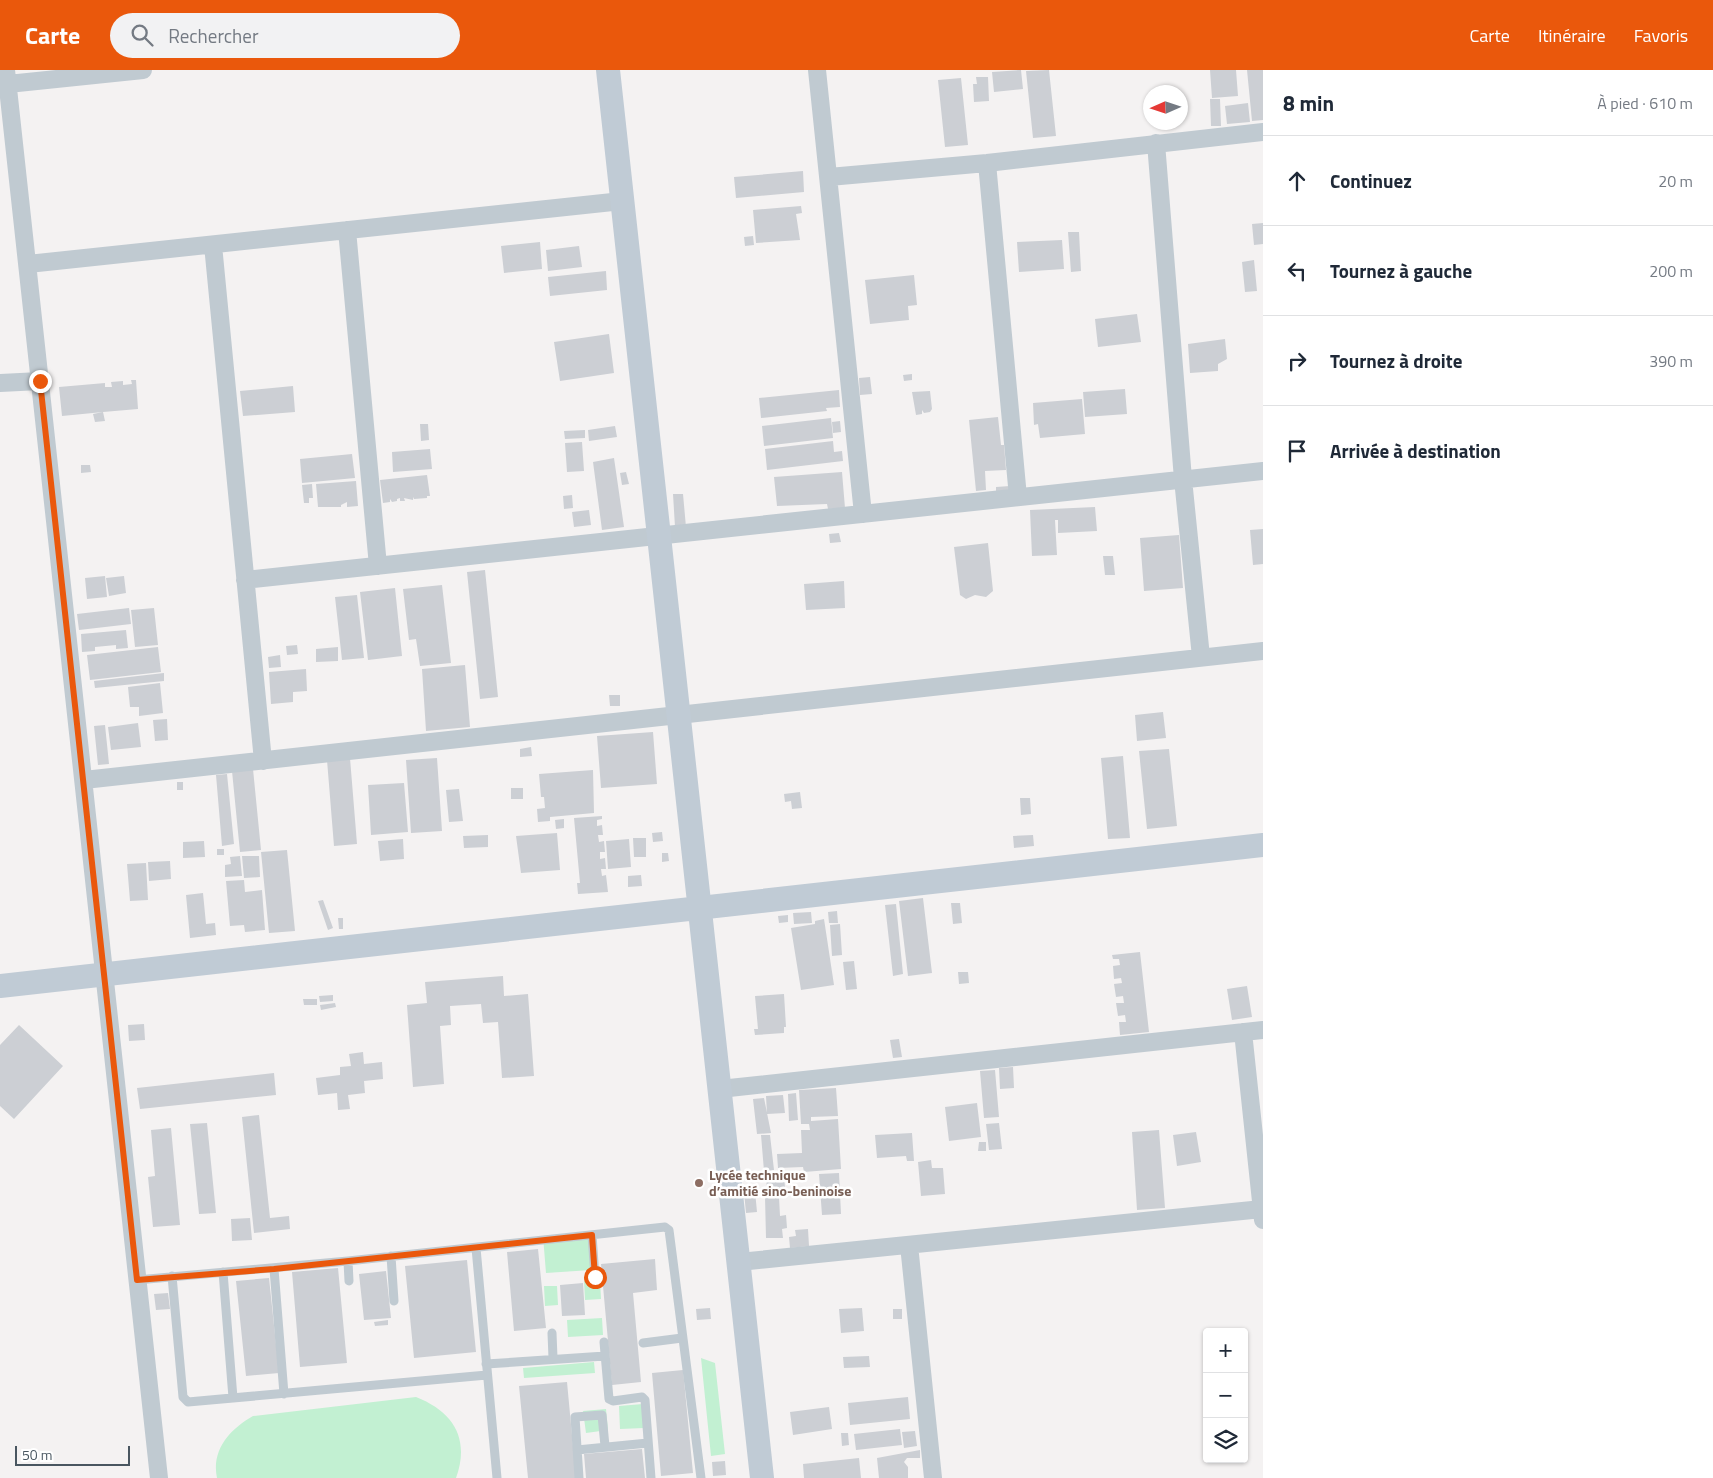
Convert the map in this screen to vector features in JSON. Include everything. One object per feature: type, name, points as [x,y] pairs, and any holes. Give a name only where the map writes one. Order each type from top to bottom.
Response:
[{"type":"street","points":[[143,70],[6,89],[28,264],[158,1478]]},
{"type":"street","points":[[608,70],[762,1478]]},
{"type":"street","points":[[817,70],[863,514]]},
{"type":"street","points":[[829,177],[987,163],[1263,132]]},
{"type":"street","points":[[1156,143],[1183,479],[1201,657]]},
{"type":"street","points":[[987,163],[1018,497]]},
{"type":"street","points":[[28,264],[622,201]]},
{"type":"street","points":[[347,230],[378,566]]},
{"type":"street","points":[[213,245],[263,760]]},
{"type":"street","points":[[0,383],[40,381]]},
{"type":"street","points":[[245,580],[1263,471]]},
{"type":"street","points":[[84,780],[1263,650]]},
{"type":"street","points":[[0,986],[1263,845]]},
{"type":"street","points":[[720,1088],[1263,1030]]},
{"type":"street","points":[[739,1262],[909,1245],[1262,1215],[1244,1032]]},
{"type":"street","points":[[909,1245],[933,1478]]},
{"type":"lane","points":[[137,1280],[274,1269],[661,1226],[668,1228],[700,1478]]},
{"type":"lane","points":[[592,1235],[595,1277]]},
{"type":"lane","points":[[476,1248],[497,1478]]},
{"type":"lane","points":[[391,1256],[394,1301]]},
{"type":"lane","points":[[348,1261],[349,1281]]},
{"type":"lane","points":[[274,1269],[284,1394]]},
{"type":"lane","points":[[223,1272],[233,1398]]},
{"type":"lane","points":[[172,1276],[183,1397],[188,1402],[487,1375]]},
{"type":"lane","points":[[552,1333],[553,1358]]},
{"type":"lane","points":[[643,1343],[682,1338]]},
{"type":"lane","points":[[604,1342],[609,1399],[613,1401],[642,1397],[645,1400],[651,1478]]},
{"type":"lane","points":[[486,1364],[605,1356]]},
{"type":"lane","points":[[579,1478],[576,1416],[602,1415],[605,1446]]},
{"type":"lane","points":[[577,1450],[648,1443]]},
{"type":"green space","points":[[588,1232],[591,1270],[546,1273],[543,1236]]},
{"type":"green space","points":[[600,1280],[601,1299],[585,1300],[584,1281]]},
{"type":"green space","points":[[544,1286],[557,1286],[558,1305],[545,1306]]},
{"type":"green space","points":[[602,1318],[603,1335],[568,1337],[567,1320]]},
{"type":"green space","points":[[701,1358],[715,1363],[725,1454],[711,1456]]},
{"type":"green space","points":[[594,1362],[595,1373],[524,1378],[523,1368]]},
{"type":"green space","points":[[416,1397],[440,1410],[456,1428],[460,1439],[461,1451],[456,1478],[217,1478],[217,1458],[224,1441],[237,1427],[253,1416]]},
{"type":"green space","points":[[643,1404],[644,1428],[620,1429],[619,1406]]},
{"type":"green space","points":[[606,1409],[608,1430],[586,1433],[583,1411]]},
{"type":"building","points":[[1021,70],[1023,89],[994,92],[992,72]]},
{"type":"building","points":[[1049,70],[1056,136],[1033,138],[1026,71]]},
{"type":"building","points":[[1210,70],[1236,70],[1238,96],[1212,98]]},
{"type":"building","points":[[1247,70],[1263,70],[1263,120],[1252,121]]},
{"type":"building","points":[[976,77],[988,77],[989,101],[974,102],[973,84],[977,84]]},
{"type":"building","points":[[961,78],[968,145],[945,147],[938,80]]},
{"type":"building","points":[[1210,99],[1220,99],[1221,126],[1211,126]]},
{"type":"building","points":[[1248,103],[1250,122],[1227,124],[1225,106]]},
{"type":"building","points":[[803,171],[804,192],[736,198],[734,177]]},
{"type":"building","points":[[801,206],[802,213],[796,214],[800,240],[756,243],[753,210]]},
{"type":"building","points":[[1263,223],[1263,244],[1254,245],[1252,224]]},
{"type":"building","points":[[1068,232],[1079,232],[1081,271],[1071,272]]},
{"type":"building","points":[[753,236],[754,245],[745,246],[744,237]]},
{"type":"building","points":[[1062,240],[1064,269],[1019,272],[1017,242]]},
{"type":"building","points":[[540,242],[542,269],[504,273],[501,246]]},
{"type":"building","points":[[579,246],[582,267],[548,271],[546,250]]},
{"type":"building","points":[[1254,260],[1257,291],[1245,292],[1242,262]]},
{"type":"building","points":[[606,271],[607,290],[550,296],[548,277]]},
{"type":"building","points":[[914,275],[917,305],[908,306],[909,320],[870,324],[865,280]]},
{"type":"building","points":[[1137,314],[1141,342],[1098,347],[1095,319]]},
{"type":"building","points":[[609,334],[614,373],[560,381],[554,342]]},
{"type":"building","points":[[1225,339],[1227,359],[1218,364],[1218,371],[1190,373],[1188,344]]},
{"type":"building","points":[[912,374],[912,380],[904,381],[903,375]]},
{"type":"building","points":[[870,377],[872,394],[860,395],[859,378]]},
{"type":"building","points":[[131,380],[136,380],[138,409],[62,416],[59,387],[105,383],[105,387],[112,387],[111,382],[123,381],[123,385],[132,384]]},
{"type":"building","points":[[293,386],[295,412],[243,416],[240,391]]},
{"type":"building","points":[[1125,389],[1127,414],[1085,417],[1083,392]]},
{"type":"building","points":[[839,390],[840,407],[826,408],[827,411],[761,418],[759,398]]},
{"type":"building","points":[[930,391],[932,409],[930,412],[924,413],[922,410],[922,414],[916,415],[912,392]]},
{"type":"building","points":[[1082,399],[1085,434],[1040,438],[1038,424],[1034,425],[1033,403]]},
{"type":"building","points":[[103,412],[105,421],[95,422],[93,414]]},
{"type":"building","points":[[998,417],[1001,445],[1004,445],[1006,470],[985,471],[986,490],[976,491],[969,420]]},
{"type":"building","points":[[831,418],[833,438],[764,446],[762,426]]},
{"type":"building","points":[[840,421],[841,432],[833,433],[832,422]]},
{"type":"building","points":[[420,424],[428,424],[429,440],[421,441]]},
{"type":"building","points":[[615,426],[617,437],[589,441],[588,430]]},
{"type":"building","points":[[585,430],[585,438],[565,439],[564,431]]},
{"type":"building","points":[[833,441],[834,452],[842,451],[843,461],[767,470],[765,449]]},
{"type":"building","points":[[582,442],[584,471],[567,472],[565,443]]},
{"type":"building","points":[[430,449],[432,469],[393,472],[392,452]]},
{"type":"building","points":[[352,454],[355,478],[302,483],[300,459]]},
{"type":"building","points":[[614,458],[624,527],[602,530],[593,462]]},
{"type":"building","points":[[81,465],[90,465],[91,472],[81,473]]},
{"type":"building","points":[[626,472],[629,484],[622,485],[620,473]]},
{"type":"building","points":[[842,472],[845,508],[828,509],[827,504],[777,506],[774,477]]},
{"type":"building","points":[[427,475],[430,496],[427,496],[427,498],[414,499],[413,497],[413,500],[404,498],[405,501],[400,501],[400,498],[392,502],[390,499],[390,502],[383,503],[380,480]]},
{"type":"building","points":[[356,481],[358,506],[347,507],[347,502],[341,505],[341,507],[318,507],[316,484]]},
{"type":"building","points":[[312,484],[313,498],[309,498],[309,503],[304,503],[302,485]]},
{"type":"building","points":[[1010,486],[1010,495],[996,496],[996,487]]},
{"type":"building","points":[[673,494],[683,494],[686,527],[675,527]]},
{"type":"building","points":[[572,495],[573,508],[564,509],[563,496]]},
{"type":"building","points":[[1095,507],[1097,531],[1058,533],[1058,520],[1055,520],[1057,555],[1032,556],[1030,510]]},
{"type":"building","points":[[589,510],[591,525],[574,527],[572,512]]},
{"type":"building","points":[[1263,529],[1263,564],[1253,565],[1250,530]]},
{"type":"building","points":[[839,533],[841,542],[830,543],[829,534]]},
{"type":"building","points":[[1179,535],[1183,588],[1144,591],[1140,538]]},
{"type":"building","points":[[988,543],[993,591],[986,597],[975,595],[966,599],[960,595],[954,547]]},
{"type":"building","points":[[1103,556],[1113,556],[1115,575],[1105,575]]},
{"type":"building","points":[[485,570],[498,697],[480,699],[467,572]]},
{"type":"building","points":[[105,576],[107,597],[87,599],[85,578]]},
{"type":"building","points":[[124,576],[126,593],[109,596],[106,578]]},
{"type":"building","points":[[844,581],[845,608],[806,610],[804,584]]},
{"type":"building","points":[[442,585],[451,663],[420,666],[416,639],[409,640],[403,589]]},
{"type":"building","points":[[395,588],[402,656],[368,660],[360,592]]},
{"type":"building","points":[[357,595],[364,658],[342,660],[335,597]]},
{"type":"building","points":[[129,608],[131,624],[79,630],[77,614]]},
{"type":"building","points":[[154,608],[158,645],[135,647],[131,610]]},
{"type":"building","points":[[126,630],[128,648],[116,649],[116,645],[95,647],[95,651],[82,652],[81,634]]},
{"type":"building","points":[[297,645],[298,654],[287,655],[286,646]]},
{"type":"building","points":[[158,647],[161,672],[90,680],[87,655]]},
{"type":"building","points":[[338,647],[338,661],[316,662],[316,649]]},
{"type":"building","points":[[280,655],[281,667],[269,668],[268,657]]},
{"type":"building","points":[[465,665],[470,727],[426,731],[422,669]]},
{"type":"building","points":[[306,669],[307,691],[293,692],[293,702],[271,704],[269,672]]},
{"type":"building","points":[[164,673],[164,681],[95,688],[94,681]]},
{"type":"building","points":[[160,683],[163,713],[139,716],[139,707],[130,707],[128,687]]},
{"type":"building","points":[[609,695],[620,695],[620,706],[610,706]]},
{"type":"building","points":[[1163,712],[1166,738],[1137,741],[1135,715]]},
{"type":"building","points":[[167,719],[168,740],[155,741],[153,720]]},
{"type":"building","points":[[138,723],[141,747],[111,750],[108,727]]},
{"type":"building","points":[[105,725],[109,764],[98,765],[94,726]]},
{"type":"building","points":[[653,732],[657,784],[601,788],[597,736]]},
{"type":"building","points":[[531,747],[532,756],[520,757],[520,749]]},
{"type":"building","points":[[1169,749],[1177,826],[1147,829],[1139,751]]},
{"type":"building","points":[[1123,756],[1130,838],[1108,839],[1101,758]]},
{"type":"building","points":[[350,758],[357,844],[334,846],[327,760]]},
{"type":"building","points":[[437,758],[442,831],[411,833],[406,760]]},
{"type":"building","points":[[253,769],[261,850],[240,852],[232,771]]},
{"type":"building","points":[[593,770],[594,813],[550,817],[550,821],[538,822],[537,809],[545,808],[544,797],[541,797],[539,774]]},
{"type":"building","points":[[227,774],[234,844],[222,846],[216,775]]},
{"type":"building","points":[[177,782],[183,782],[183,790],[177,790]]},
{"type":"building","points":[[404,783],[408,832],[371,835],[368,785]]},
{"type":"building","points":[[511,788],[523,788],[523,799],[511,799]]},
{"type":"building","points":[[459,789],[463,821],[449,822],[446,790]]},
{"type":"building","points":[[800,792],[802,808],[792,809],[791,801],[785,802],[784,794]]},
{"type":"building","points":[[1020,798],[1030,798],[1031,814],[1021,815]]},
{"type":"building","points":[[602,816],[602,819],[597,820],[597,826],[602,825],[603,835],[598,835],[599,842],[604,841],[605,852],[600,852],[600,859],[605,858],[606,869],[601,869],[602,876],[606,875],[608,892],[578,894],[577,883],[580,883],[574,818]]},
{"type":"building","points":[[564,819],[564,828],[556,829],[555,820]]},
{"type":"building","points":[[662,832],[663,841],[653,842],[652,833]]},
{"type":"building","points":[[557,833],[560,870],[521,873],[516,836]]},
{"type":"building","points":[[488,835],[488,847],[464,848],[463,836]]},
{"type":"building","points":[[1033,835],[1034,846],[1014,848],[1013,836]]},
{"type":"building","points":[[633,838],[646,838],[646,857],[634,857]]},
{"type":"building","points":[[403,839],[404,859],[380,861],[378,841]]},
{"type":"building","points":[[629,839],[631,867],[608,869],[606,841]]},
{"type":"building","points":[[204,841],[205,857],[183,858],[183,842]]},
{"type":"building","points":[[217,849],[224,849],[224,855],[217,855]]},
{"type":"building","points":[[287,850],[295,931],[269,933],[261,852]]},
{"type":"building","points":[[662,853],[668,853],[669,861],[662,862]]},
{"type":"building","points":[[240,856],[242,876],[225,877],[225,865],[231,864],[230,857]]},
{"type":"building","points":[[242,856],[259,856],[260,877],[244,878]]},
{"type":"building","points":[[170,861],[171,879],[149,881],[148,862]]},
{"type":"building","points":[[146,863],[148,900],[130,901],[127,864]]},
{"type":"building","points":[[641,875],[642,886],[628,887],[628,876]]},
{"type":"building","points":[[244,880],[245,892],[262,890],[265,930],[245,932],[244,925],[230,926],[226,881]]},
{"type":"building","points":[[203,893],[206,924],[215,923],[216,935],[190,938],[186,895]]},
{"type":"building","points":[[923,898],[932,973],[908,976],[899,901]]},
{"type":"building","points":[[323,900],[333,928],[328,930],[318,901]]},
{"type":"building","points":[[951,903],[960,903],[962,923],[953,924]]},
{"type":"building","points":[[896,904],[903,974],[893,976],[885,905]]},
{"type":"building","points":[[837,911],[838,923],[829,923],[828,912]]},
{"type":"building","points":[[811,912],[812,923],[794,924],[793,913]]},
{"type":"building","points":[[788,915],[788,922],[779,923],[778,916]]},
{"type":"building","points":[[338,918],[343,918],[343,929],[339,929]]},
{"type":"building","points":[[824,919],[834,985],[801,990],[791,928],[815,924],[815,921]]},
{"type":"building","points":[[840,924],[842,955],[832,956],[830,925]]},
{"type":"building","points":[[1140,952],[1149,1032],[1120,1035],[1119,1022],[1126,1022],[1125,1015],[1118,1016],[1116,1003],[1124,1003],[1123,996],[1116,997],[1114,984],[1122,983],[1121,978],[1114,979],[1113,966],[1120,965],[1119,959],[1113,959],[1112,955]]},
{"type":"building","points":[[854,961],[857,989],[846,990],[843,962]]},
{"type":"building","points":[[958,972],[968,972],[969,983],[959,984]]},
{"type":"building","points":[[503,976],[504,996],[528,994],[534,1076],[502,1078],[498,1022],[483,1023],[481,1004],[450,1006],[451,1025],[440,1026],[444,1084],[413,1087],[407,1005],[427,1003],[425,982]]},
{"type":"building","points":[[1247,986],[1252,1017],[1232,1020],[1227,989]]},
{"type":"building","points":[[784,994],[786,1027],[784,1027],[784,1033],[755,1035],[754,1029],[758,1029],[755,996]]},
{"type":"building","points":[[333,995],[333,1001],[320,1002],[319,996]]},
{"type":"building","points":[[303,999],[317,999],[317,1005],[304,1005]]},
{"type":"building","points":[[335,1003],[336,1007],[321,1010],[320,1005]]},
{"type":"building","points":[[144,1024],[145,1040],[129,1041],[128,1025]]},
{"type":"building","points":[[19,1025],[63,1066],[14,1119],[0,1106],[0,1045]]},
{"type":"building","points":[[899,1039],[902,1057],[893,1058],[890,1040]]},
{"type":"building","points":[[363,1052],[364,1064],[382,1062],[383,1079],[364,1081],[365,1093],[348,1095],[350,1109],[338,1110],[337,1093],[318,1095],[316,1078],[340,1075],[340,1067],[351,1066],[349,1054]]},
{"type":"building","points":[[1013,1067],[1014,1088],[1000,1089],[999,1068]]},
{"type":"building","points":[[995,1070],[999,1117],[984,1118],[980,1071]]},
{"type":"building","points":[[274,1073],[276,1095],[140,1109],[137,1088]]},
{"type":"building","points":[[836,1088],[838,1116],[811,1117],[811,1121],[838,1119],[841,1169],[804,1172],[803,1167],[778,1168],[777,1154],[802,1153],[801,1130],[810,1130],[809,1124],[801,1124],[799,1090]]},
{"type":"building","points":[[796,1093],[798,1120],[789,1121],[788,1094]]},
{"type":"building","points":[[783,1095],[785,1113],[767,1114],[766,1096]]},
{"type":"building","points":[[764,1098],[771,1133],[757,1134],[753,1099]]},
{"type":"building","points":[[977,1103],[981,1137],[949,1141],[945,1107]]},
{"type":"building","points":[[259,1115],[270,1218],[289,1216],[290,1229],[254,1233],[242,1117]]},
{"type":"building","points":[[207,1123],[216,1213],[199,1214],[190,1124]]},
{"type":"building","points":[[999,1123],[1002,1149],[989,1150],[986,1124]]},
{"type":"building","points":[[171,1128],[180,1225],[153,1227],[148,1177],[155,1176],[151,1130]]},
{"type":"building","points":[[1159,1130],[1165,1208],[1137,1210],[1132,1132]]},
{"type":"building","points":[[1196,1132],[1201,1162],[1177,1166],[1173,1135]]},
{"type":"building","points":[[912,1133],[914,1161],[907,1161],[906,1156],[877,1158],[875,1135]]},
{"type":"building","points":[[761,1135],[770,1135],[774,1170],[764,1171]]},
{"type":"building","points":[[979,1142],[986,1142],[986,1151],[978,1151]]},
{"type":"building","points":[[931,1160],[932,1168],[943,1168],[945,1194],[921,1196],[918,1162]]},
{"type":"building","points":[[839,1173],[841,1214],[822,1215],[819,1174]]},
{"type":"building","points":[[784,1176],[785,1188],[767,1189],[766,1178]]},
{"type":"building","points":[[755,1191],[757,1212],[746,1213],[744,1192]]},
{"type":"building","points":[[765,1197],[779,1197],[780,1216],[786,1215],[787,1228],[782,1229],[783,1238],[766,1238]]},
{"type":"building","points":[[250,1218],[252,1240],[232,1241],[231,1219]]},
{"type":"building","points":[[808,1229],[809,1246],[790,1248],[789,1237],[796,1236],[795,1230]]},
{"type":"building","points":[[538,1249],[546,1328],[514,1331],[507,1252]]},
{"type":"building","points":[[655,1259],[657,1290],[633,1293],[641,1382],[612,1385],[601,1264]]},
{"type":"building","points":[[467,1260],[476,1352],[414,1358],[405,1266]]},
{"type":"building","points":[[338,1268],[347,1363],[300,1367],[292,1272]]},
{"type":"building","points":[[386,1271],[391,1318],[364,1320],[359,1274]]},
{"type":"building","points":[[269,1278],[279,1373],[246,1376],[236,1281]]},
{"type":"building","points":[[583,1283],[585,1315],[562,1316],[560,1285]]},
{"type":"building","points":[[168,1293],[170,1309],[156,1310],[154,1294]]},
{"type":"building","points":[[710,1308],[711,1319],[697,1320],[696,1309]]},
{"type":"building","points":[[862,1308],[864,1331],[841,1333],[839,1309]]},
{"type":"building","points":[[893,1309],[902,1309],[902,1319],[893,1319]]},
{"type":"building","points":[[388,1320],[388,1325],[375,1326],[374,1322]]},
{"type":"building","points":[[869,1356],[870,1367],[844,1368],[843,1357]]},
{"type":"building","points":[[683,1370],[693,1473],[661,1476],[652,1373]]},
{"type":"building","points":[[567,1382],[576,1478],[528,1478],[519,1386]]},
{"type":"building","points":[[908,1397],[910,1419],[850,1425],[848,1403]]},
{"type":"building","points":[[829,1407],[832,1429],[793,1435],[790,1412]]},
{"type":"building","points":[[900,1429],[902,1445],[856,1450],[854,1434]]},
{"type":"building","points":[[915,1431],[917,1446],[904,1448],[902,1432]]},
{"type":"building","points":[[841,1433],[848,1433],[849,1445],[842,1446]]},
{"type":"building","points":[[642,1449],[645,1478],[586,1478],[584,1454]]},
{"type":"building","points":[[920,1450],[920,1458],[907,1458],[904,1462],[908,1467],[908,1478],[879,1478],[877,1458]]},
{"type":"building","points":[[859,1458],[861,1478],[804,1478],[803,1464]]},
{"type":"building","points":[[725,1461],[726,1475],[713,1476],[712,1462]]},
{"type":"place","name":"Lycée technique d’amitié sino-beninoise","points":[[699,1183]]},
{"type":"route","points":[[40,381],[137,1280],[274,1269],[592,1235],[595,1277]]}]
